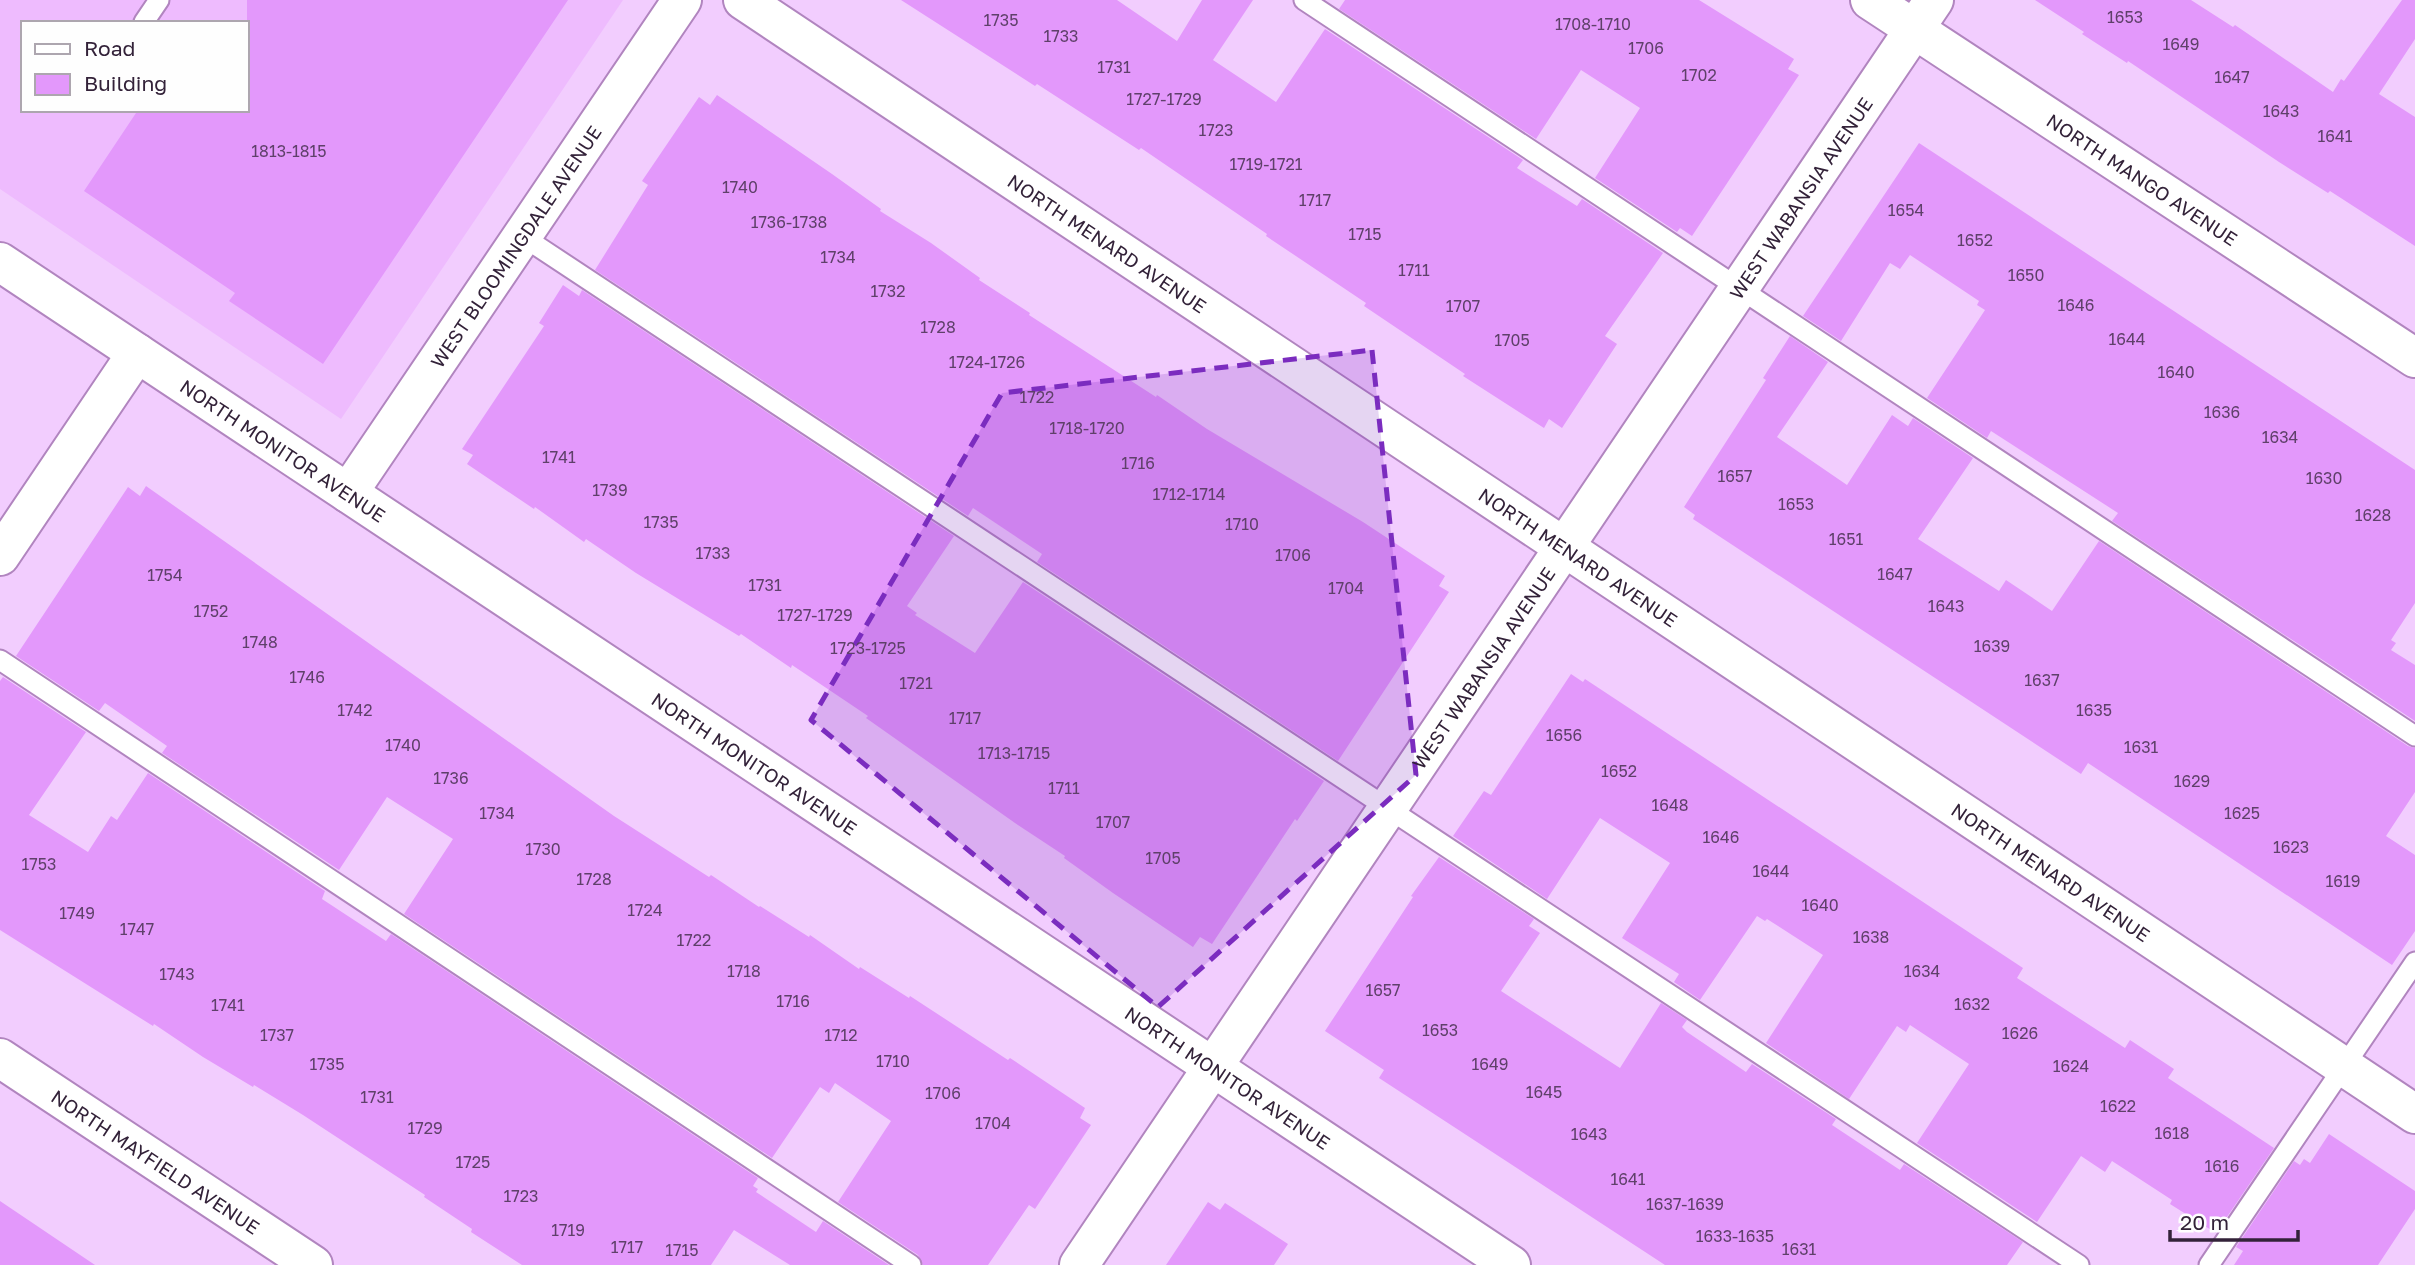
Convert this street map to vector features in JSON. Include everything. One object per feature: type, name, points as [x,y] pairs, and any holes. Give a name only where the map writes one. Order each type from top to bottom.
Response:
[{"type":"street","name":"WEST BLOOMINGDALE AVENUE","points":[[348,493],[682,0]]},
{"type":"street","name":"NORTH MENARD AVENUE","points":[[743,0],[2415,1114]]},
{"type":"street","name":"NORTH MANGO AVENUE","points":[[1870,0],[1924,14],[2415,358]]},
{"type":"street","name":"WEST WABANSIA AVENUE","points":[[1079,1265],[1924,14]]},
{"type":"street","name":"NORTH MONITOR AVENUE","points":[[0,262],[1511,1265]]},
{"type":"street","points":[[0,556],[137,353]]},
{"type":"street","name":"NORTH MAYFIELD AVENUE","points":[[0,1058],[313,1265]]},
{"type":"lane","points":[[145,21],[159,0]]},
{"type":"lane","points":[[1304,0],[2415,736]]},
{"type":"lane","points":[[522,236],[2079,1265]]},
{"type":"lane","points":[[0,660],[911,1265]]},
{"type":"lane","points":[[2209,1265],[2413,970]]},
{"type":"highlighted area","points":[[1372,350],[1416,775],[1158,1007],[811,720],[1002,393]]},
{"type":"shaded area","points":[[0,0],[623,0],[341,419],[0,189]]},
{"type":"building","points":[[247,0],[568,0],[323,364],[229,301],[235,293],[84,191],[137,112],[248,112]]},
{"type":"building","points":[[901,0],[1117,0],[1177,41],[1202,0],[1253,0],[1213,60],[1276,102],[1325,29],[1523,160],[1517,168],[1577,206],[1582,199],[1663,253],[1605,336],[1617,344],[1562,428],[1549,419],[1544,428],[1463,376],[1465,374],[1364,306],[1366,303],[1141,148],[1139,150],[1037,84],[1035,86]]},
{"type":"building","points":[[1345,0],[1699,0],[1794,59],[1788,69],[1799,75],[1692,236],[1680,228],[1677,232],[1595,178],[1640,108],[1581,70],[1536,139],[1339,9]]},
{"type":"building","points":[[2035,0],[2191,0],[2233,27],[2235,25],[2333,92],[2341,79],[2344,81],[2402,0],[2415,0],[2415,39],[2379,94],[2415,117],[2415,246],[2330,191],[2328,193],[2279,162],[2128,61],[2127,63],[2082,34],[2084,32]]},
{"type":"building","points":[[717,95],[832,174],[881,209],[880,211],[931,243],[980,278],[979,280],[1030,313],[1029,315],[1207,429],[1363,522],[1445,576],[1439,586],[1449,592],[1338,761],[1037,562],[1042,554],[973,508],[968,516],[595,270],[648,185],[642,181],[699,97],[710,105]]},
{"type":"building","points":[[1919,143],[2415,470],[2415,603],[2391,640],[2396,643],[2391,650],[2415,665],[2415,721],[2112,521],[2118,513],[1991,431],[1987,438],[1927,398],[1985,310],[1977,305],[1979,301],[1910,255],[1900,269],[1890,263],[1841,341],[1803,316]]},
{"type":"building","points":[[563,285],[579,296],[582,290],[954,536],[907,606],[917,613],[915,615],[975,653],[1023,582],[1324,781],[1297,821],[1295,819],[1212,944],[1200,937],[1193,947],[792,665],[791,668],[741,634],[739,636],[636,573],[586,539],[584,542],[467,464],[473,455],[462,449],[544,326],[539,323]]},
{"type":"building","points":[[1790,336],[1828,362],[1777,437],[1847,485],[1892,415],[1908,426],[1913,418],[1973,458],[1918,539],[1999,591],[2006,580],[2052,611],[2099,541],[2408,746],[2415,748],[2415,792],[2386,836],[2415,855],[2415,931],[2392,965],[2088,763],[2081,774],[1693,519],[1695,515],[1684,507],[1766,380],[1763,378]]},
{"type":"building","points":[[146,486],[614,816],[709,877],[711,875],[759,907],[809,937],[810,935],[859,969],[860,967],[909,998],[910,996],[1085,1108],[1080,1118],[1091,1125],[1035,1209],[1029,1205],[988,1265],[923,1265],[918,1255],[838,1202],[891,1121],[835,1083],[829,1093],[820,1087],[772,1158],[404,914],[453,839],[387,797],[339,870],[162,753],[167,746],[105,703],[99,711],[16,656],[128,487],[140,496]]},
{"type":"building","points":[[1571,674],[1583,682],[1585,679],[2023,968],[2017,978],[2125,1048],[2130,1040],[2174,1069],[2168,1078],[2274,1148],[2216,1233],[2170,1204],[2172,1200],[2112,1161],[2105,1172],[2081,1156],[2037,1222],[1917,1143],[1969,1064],[1910,1025],[1906,1032],[1897,1026],[1849,1099],[1766,1043],[1823,955],[1767,919],[1765,921],[1757,916],[1700,1000],[1674,982],[1679,974],[1622,938],[1670,863],[1600,818],[1547,899],[1453,836],[1484,791],[1491,795]]},
{"type":"building","points":[[3,677],[86,732],[29,815],[88,852],[111,816],[117,820],[148,773],[325,891],[322,899],[386,941],[391,934],[758,1178],[753,1186],[758,1189],[756,1192],[816,1232],[823,1221],[889,1265],[790,1265],[734,1230],[711,1265],[522,1265],[471,1232],[472,1229],[424,1197],[425,1195],[303,1115],[203,1057],[0,930],[0,681]]},
{"type":"building","points":[[1439,857],[1534,919],[1529,926],[1540,933],[1501,991],[1620,1068],[1661,1003],[1687,1020],[1682,1027],[1687,1032],[1746,1072],[1752,1064],[1836,1119],[1832,1125],[1900,1170],[1904,1164],[2023,1242],[2007,1265],[1665,1265],[1379,1078],[1384,1070],[1325,1031]]},
{"type":"building","points":[[2329,1134],[2415,1191],[2415,1209],[2378,1265],[2234,1265],[2243,1251],[2236,1247],[2294,1161],[2300,1165],[2304,1159],[2310,1163]]},
{"type":"building","points":[[0,1201],[95,1265],[0,1265]]},
{"type":"building","points":[[1208,1202],[1220,1210],[1225,1203],[1288,1244],[1274,1265],[1166,1265]]}]
